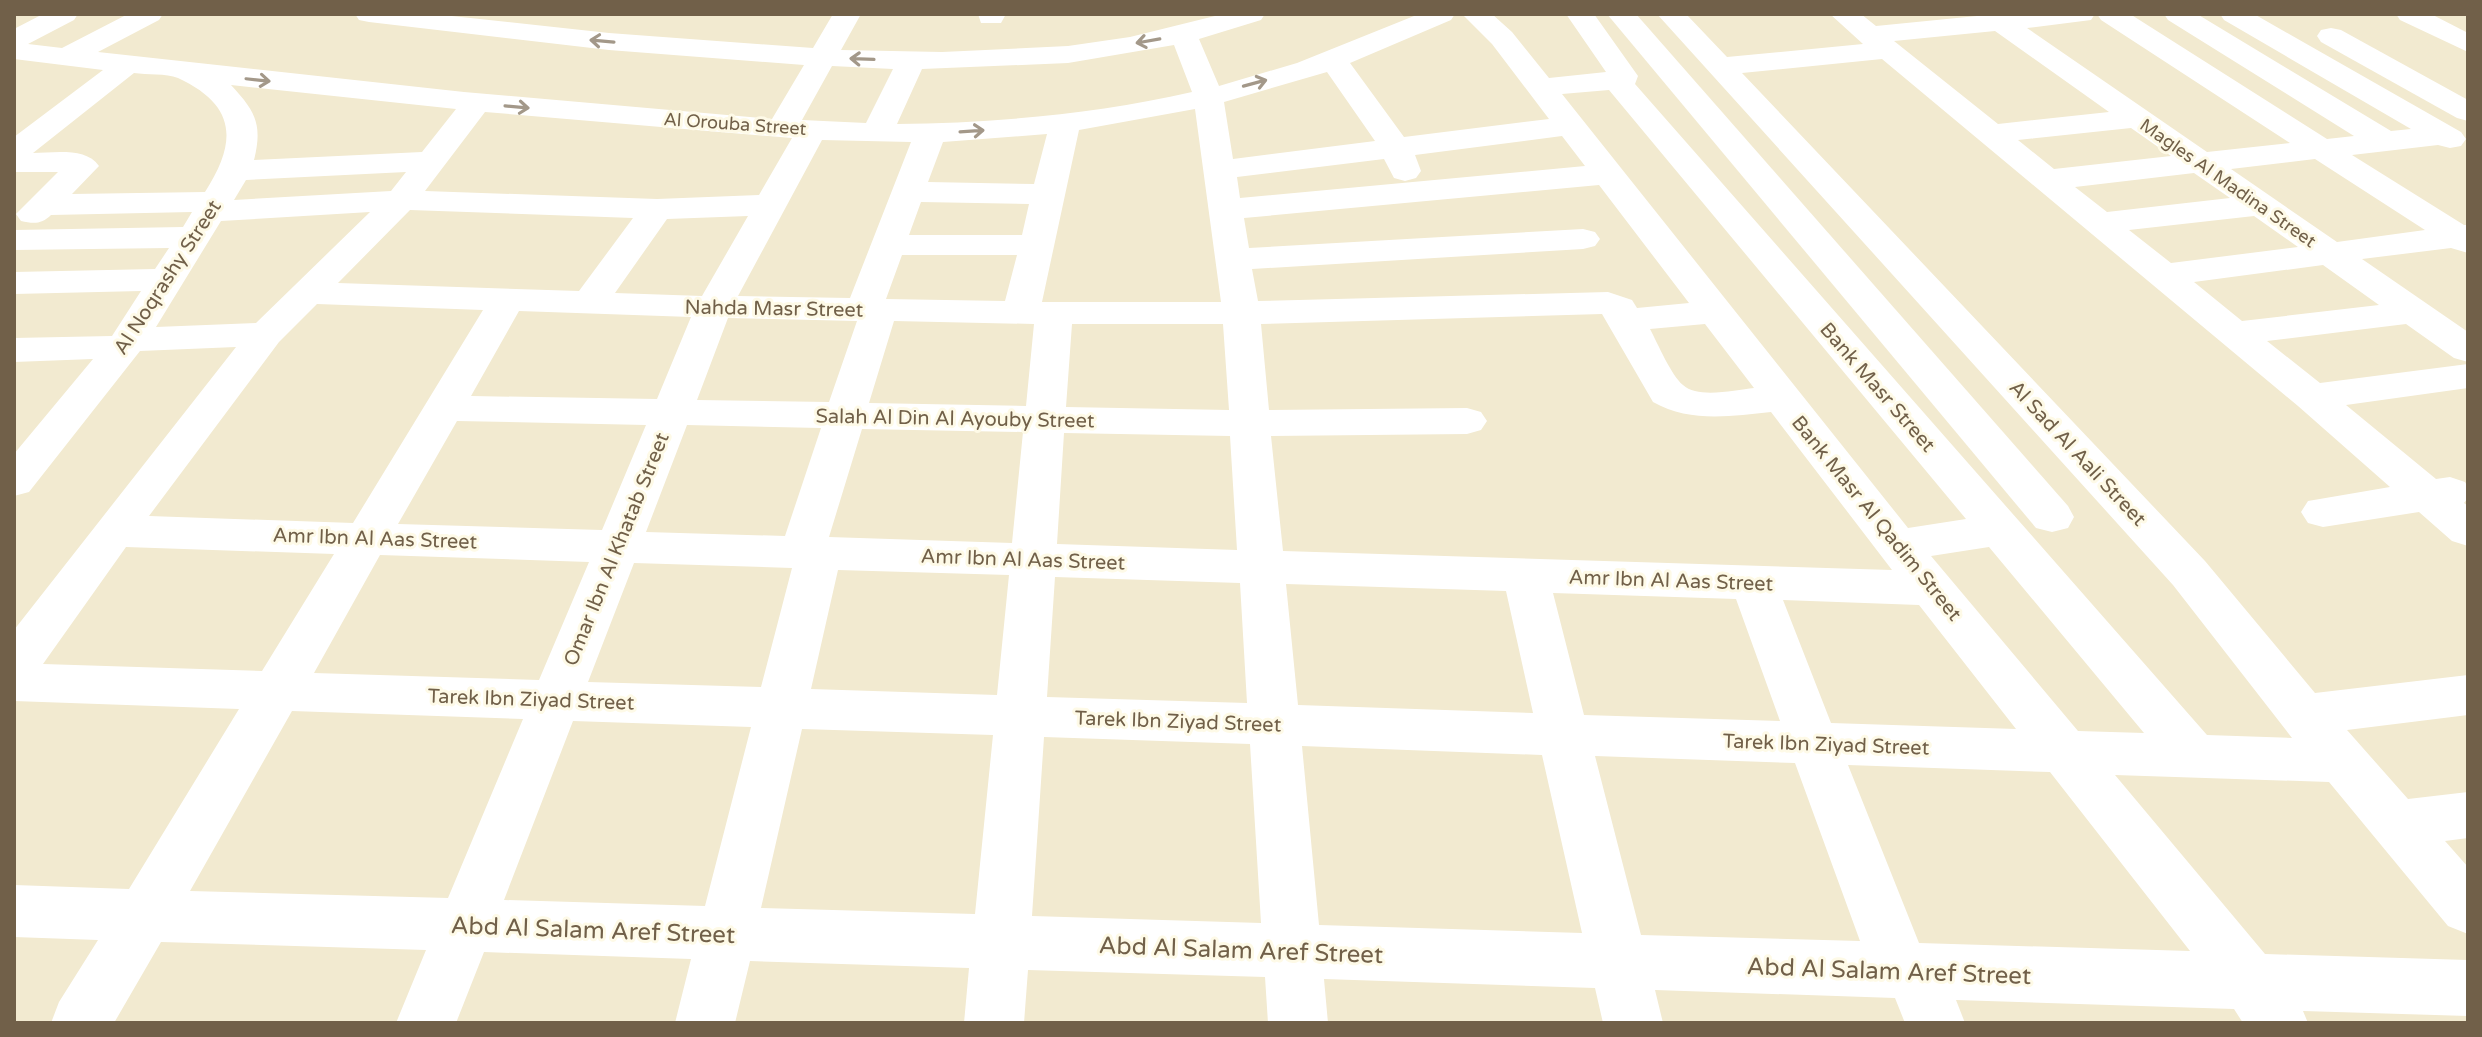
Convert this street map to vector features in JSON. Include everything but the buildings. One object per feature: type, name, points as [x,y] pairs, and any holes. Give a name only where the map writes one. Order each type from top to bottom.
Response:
[{"type":"street","points":[[14,40],[64,14]]},
{"type":"street","points":[[14,79],[149,14]]},
{"type":"street","points":[[373,14],[486,21],[682,49],[911,61],[1000,60],[1074,53],[1184,35],[1251,14]]},
{"type":"street","points":[[824,58],[847,14]]},
{"type":"street","points":[[1385,14],[1413,28]]},
{"type":"street","name":"Al Orouba Street","points":[[14,51],[476,104],[797,129],[931,132],[1065,122],[1208,96],[1333,60],[1441,14]]},
{"type":"street","name":"Bank Masr Al Qadim Street","points":[[1476,14],[1502,38],[1897,545],[2264,1002]]},
{"type":"street","name":"Bank Masr Street","points":[[1580,14],[1624,79],[1619,84],[2194,756]]},
{"type":"street","points":[[1621,14],[2052,517]]},
{"type":"street","name":"Al Sad Al Aali Street","points":[[1671,14],[2189,573],[2303,715],[2468,908]]},
{"type":"street","points":[[1720,66],[1867,33],[1994,18],[2081,14]]},
{"type":"street","points":[[2111,14],[2465,238]]},
{"type":"street","points":[[2178,14],[2385,141]]},
{"type":"street","points":[[2234,14],[2455,142]]},
{"type":"street","points":[[2410,14],[2468,44]]},
{"type":"street","name":"Magles Al Madina Street","points":[[1994,18],[2413,312],[2466,353]]},
{"type":"street","points":[[2304,22],[2468,112]]},
{"type":"street","points":[[682,49],[702,26]]},
{"type":"street","points":[[1867,33],[2312,397],[2449,492],[2468,530]]},
{"type":"street","points":[[1184,35],[1208,96],[1241,313],[1298,1023]]},
{"type":"street","name":"Omar Ibn Al Khatab Street","points":[[426,1023],[714,307],[771,205],[824,58]]},
{"type":"street","points":[[1333,60],[1396,148],[1459,306]]},
{"type":"street","points":[[877,133],[911,61]]},
{"type":"street","points":[[14,152],[127,65]]},
{"type":"street","name":"Al Noqrashy Street","points":[[14,482],[126,344],[235,171],[244,138],[238,111],[218,88],[185,72]]},
{"type":"street","points":[[1539,88],[1624,79]]},
{"type":"street","points":[[14,666],[266,334],[401,200],[476,104]]},
{"type":"street","points":[[1991,134],[2136,118]]},
{"type":"street","points":[[994,1023],[1045,419],[1036,245],[1065,122]]},
{"type":"street","points":[[14,126],[46,126]]},
{"type":"street","points":[[1222,190],[1396,148],[1569,126]]},
{"type":"street","points":[[705,1023],[781,708],[811,552],[871,309],[888,245],[931,132]]},
{"type":"street","points":[[2047,180],[2385,141],[2455,142]]},
{"type":"street","points":[[235,171],[432,161]]},
{"type":"street","points":[[14,162],[78,163],[83,166],[38,198],[14,232]]},
{"type":"street","points":[[1222,190],[1413,192],[1607,174]]},
{"type":"street","points":[[908,192],[1049,194]]},
{"type":"street","points":[[38,198],[208,217]]},
{"type":"street","points":[[14,240],[208,217],[401,200],[657,209],[771,205]]},
{"type":"street","points":[[2100,223],[2260,205]]},
{"type":"street","points":[[589,303],[657,209]]},
{"type":"street","points":[[2163,275],[2465,238]]},
{"type":"street","points":[[1232,260],[1583,239]]},
{"type":"street","points":[[888,245],[1036,245]]},
{"type":"street","points":[[14,283],[168,280]]},
{"type":"street","name":"Nahda Masr Street","points":[[308,293],[714,307],[1038,312],[1241,313],[1608,303],[1619,308],[1627,320]]},
{"type":"street","points":[[81,1023],[507,300]]},
{"type":"street","points":[[1716,312],[1627,320],[1667,393],[1676,400],[1694,404],[1781,398]]},
{"type":"street","points":[[2235,333],[2413,312]]},
{"type":"street","points":[[14,350],[266,334]]},
{"type":"street","points":[[2312,397],[2466,353]]},
{"type":"street","name":"Salah Al Din Al Ayouby Street","points":[[444,408],[1248,423],[1467,421]]},
{"type":"street","points":[[2323,512],[2449,492]]},
{"type":"street","points":[[1897,545],[2000,530]]},
{"type":"street","name":"Amr Ibn Al Aas Street","points":[[114,531],[1932,588]]},
{"type":"street","points":[[1525,575],[1633,1023]]},
{"type":"street","points":[[1753,583],[1813,743],[1917,989]]},
{"type":"street","name":"Tarek Ibn Ziyad Street","points":[[14,682],[2342,761]]},
{"type":"street","points":[[2303,715],[2468,695]]},
{"type":"street","points":[[2395,824],[2468,815]]},
{"type":"street","name":"Abd Al Salam Aref Street","points":[[14,911],[1619,963],[1917,989],[2264,1002],[2468,988]]},
{"type":"shaded area","points":[[14,14],[2468,14],[2468,1023],[14,1023]]}]
